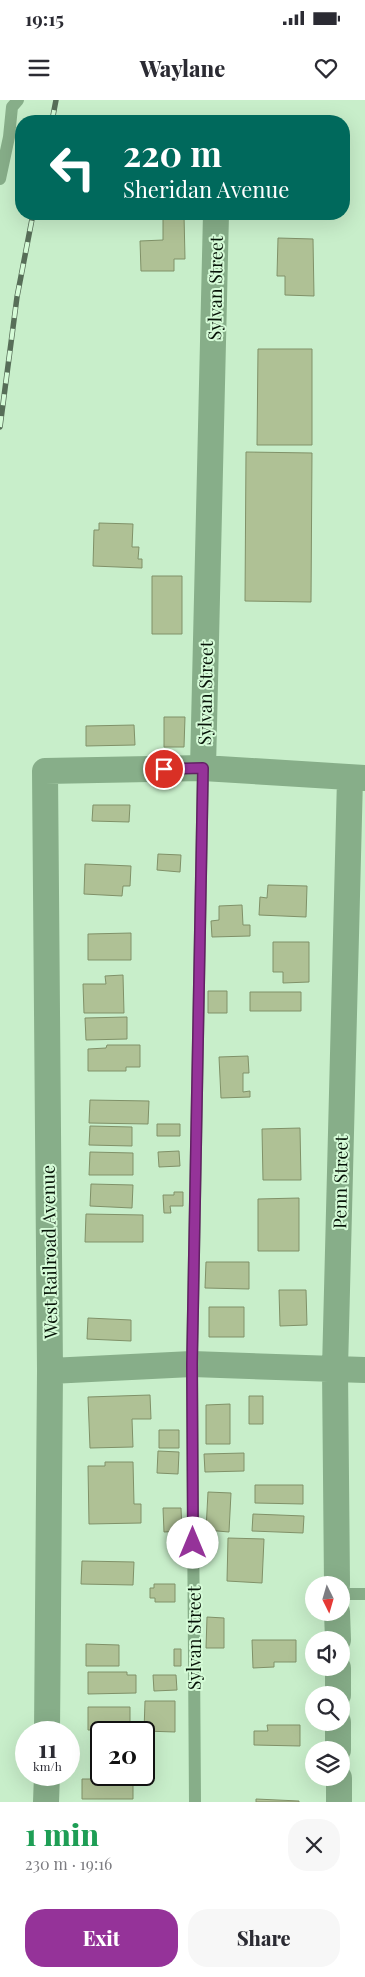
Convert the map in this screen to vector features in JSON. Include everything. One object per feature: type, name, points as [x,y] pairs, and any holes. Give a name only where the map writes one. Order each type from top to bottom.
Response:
[{"type":"street","name":"Sylvan Street","points":[[203,768],[216,220]]},
{"type":"street","name":"West Railroad Avenue","points":[[47,1721],[50,1371],[45,771],[203,768]]},
{"type":"street","points":[[203,768],[358,778]]},
{"type":"street","name":"Penn Street","points":[[337,1576],[335,1369],[358,778]]},
{"type":"street","points":[[50,1371],[192,1364],[365,1370]]},
{"type":"street","points":[[46,1802],[47,1786]]},
{"type":"street","points":[[339,1786],[339,1802]]},
{"type":"lane","points":[[0,179],[9,137],[10,104]]},
{"type":"lane","name":"Sylvan Street","points":[[195,1802],[192,1364],[203,768]]},
{"type":"lane","points":[[350,1594],[365,1594]]},
{"type":"building","points":[[163,220],[184,220],[185,259],[174,259],[174,271],[141,271],[140,241],[163,240]]},
{"type":"building","points":[[278,238],[313,239],[314,296],[285,295],[285,276],[277,276]]},
{"type":"building","points":[[258,349],[312,349],[312,445],[257,445]]},
{"type":"building","points":[[246,452],[312,453],[311,602],[245,601]]},
{"type":"building","points":[[99,523],[133,524],[132,547],[139,547],[138,559],[142,559],[142,568],[93,566],[94,530],[99,530]]},
{"type":"building","points":[[152,576],[182,576],[182,634],[152,634]]},
{"type":"building","points":[[164,717],[185,717],[184,747],[164,747]]},
{"type":"building","points":[[134,725],[135,745],[86,746],[86,726]]},
{"type":"building","points":[[93,805],[130,805],[129,822],[92,821]]},
{"type":"building","points":[[158,854],[181,855],[180,872],[157,870]]},
{"type":"building","points":[[85,864],[131,866],[130,886],[123,886],[122,896],[84,894]]},
{"type":"building","points":[[268,885],[307,886],[306,917],[259,915],[260,897],[267,898]]},
{"type":"building","points":[[242,905],[243,925],[250,925],[250,936],[212,937],[211,921],[219,920],[219,906]]},
{"type":"building","points":[[131,933],[131,960],[88,960],[88,934]]},
{"type":"building","points":[[273,942],[309,942],[309,982],[283,983],[283,972],[273,972]]},
{"type":"building","points":[[123,975],[124,1013],[84,1013],[83,984],[106,984],[105,976]]},
{"type":"building","points":[[208,991],[227,991],[227,1013],[208,1013]]},
{"type":"building","points":[[250,992],[301,992],[301,1011],[250,1011]]},
{"type":"building","points":[[127,1017],[127,1039],[86,1040],[85,1018]]},
{"type":"building","points":[[107,1045],[140,1045],[140,1067],[126,1067],[126,1071],[88,1071],[88,1049],[106,1048]]},
{"type":"building","points":[[248,1056],[249,1073],[243,1073],[243,1092],[250,1091],[250,1097],[221,1098],[219,1057]]},
{"type":"building","points":[[90,1100],[149,1101],[148,1124],[89,1123]]},
{"type":"building","points":[[157,1124],[180,1124],[180,1136],[157,1136]]},
{"type":"building","points":[[90,1126],[132,1127],[132,1146],[89,1145]]},
{"type":"building","points":[[300,1128],[301,1180],[263,1180],[262,1129]]},
{"type":"building","points":[[179,1151],[180,1166],[159,1167],[158,1152]]},
{"type":"building","points":[[90,1152],[133,1153],[133,1175],[89,1175]]},
{"type":"building","points":[[91,1184],[133,1185],[132,1208],[90,1206]]},
{"type":"building","points":[[174,1192],[183,1192],[183,1206],[170,1206],[171,1213],[164,1213],[163,1195],[174,1195]]},
{"type":"building","points":[[299,1198],[299,1251],[258,1251],[258,1199]]},
{"type":"building","points":[[86,1214],[143,1215],[143,1242],[85,1242]]},
{"type":"building","points":[[206,1262],[249,1262],[249,1289],[205,1288]]},
{"type":"building","points":[[279,1290],[306,1290],[307,1325],[280,1326]]},
{"type":"building","points":[[209,1307],[244,1307],[244,1337],[209,1337]]},
{"type":"building","points":[[88,1318],[131,1320],[131,1341],[87,1339]]},
{"type":"building","points":[[150,1395],[151,1419],[132,1419],[133,1447],[90,1448],[88,1397]]},
{"type":"building","points":[[249,1396],[263,1396],[263,1424],[249,1424]]},
{"type":"building","points":[[230,1404],[230,1444],[206,1444],[206,1405]]},
{"type":"building","points":[[159,1430],[179,1430],[179,1448],[159,1448]]},
{"type":"building","points":[[158,1451],[179,1452],[178,1474],[157,1473]]},
{"type":"building","points":[[244,1453],[244,1471],[205,1472],[204,1454]]},
{"type":"building","points":[[105,1462],[133,1462],[134,1504],[141,1504],[141,1523],[89,1524],[88,1466],[105,1466]]},
{"type":"building","points":[[255,1485],[303,1485],[303,1504],[255,1503]]},
{"type":"building","points":[[208,1492],[231,1493],[229,1532],[206,1530]]},
{"type":"building","points":[[163,1508],[181,1508],[182,1531],[164,1532]]},
{"type":"building","points":[[253,1514],[304,1516],[303,1533],[252,1531]]},
{"type":"building","points":[[228,1538],[264,1539],[262,1583],[227,1581]]},
{"type":"building","points":[[82,1561],[134,1562],[133,1585],[81,1584]]},
{"type":"building","points":[[154,1584],[175,1584],[175,1602],[155,1602],[155,1598],[150,1598],[150,1588],[154,1588]]},
{"type":"building","points":[[207,1617],[224,1618],[224,1648],[206,1648]]},
{"type":"building","points":[[252,1640],[296,1640],[296,1662],[274,1662],[274,1667],[253,1668]]},
{"type":"building","points":[[86,1644],[119,1645],[119,1666],[86,1666]]},
{"type":"building","points":[[174,1649],[181,1649],[181,1666],[174,1666]]},
{"type":"building","points":[[88,1672],[127,1672],[127,1675],[136,1675],[136,1693],[88,1694]]},
{"type":"building","points":[[153,1675],[176,1675],[177,1690],[154,1691]]},
{"type":"building","points":[[145,1701],[175,1701],[175,1732],[155,1731],[155,1721],[144,1721]]},
{"type":"building","points":[[88,1707],[130,1707],[130,1721],[90,1721],[90,1730],[88,1730]]},
{"type":"building","points":[[267,1725],[300,1725],[300,1746],[254,1745],[254,1731],[268,1731]]},
{"type":"building","points":[[82,1779],[90,1779],[90,1786],[133,1786],[133,1799],[82,1799]]},
{"type":"building","points":[[256,1799],[299,1801],[299,1802],[256,1802]]},
{"type":"railway","points":[[53,115],[56,100]]},
{"type":"railway","points":[[0,427],[17,297],[32,220]]},
{"type":"route","points":[[164,769],[203,768],[192,1364],[193,1543]]}]
